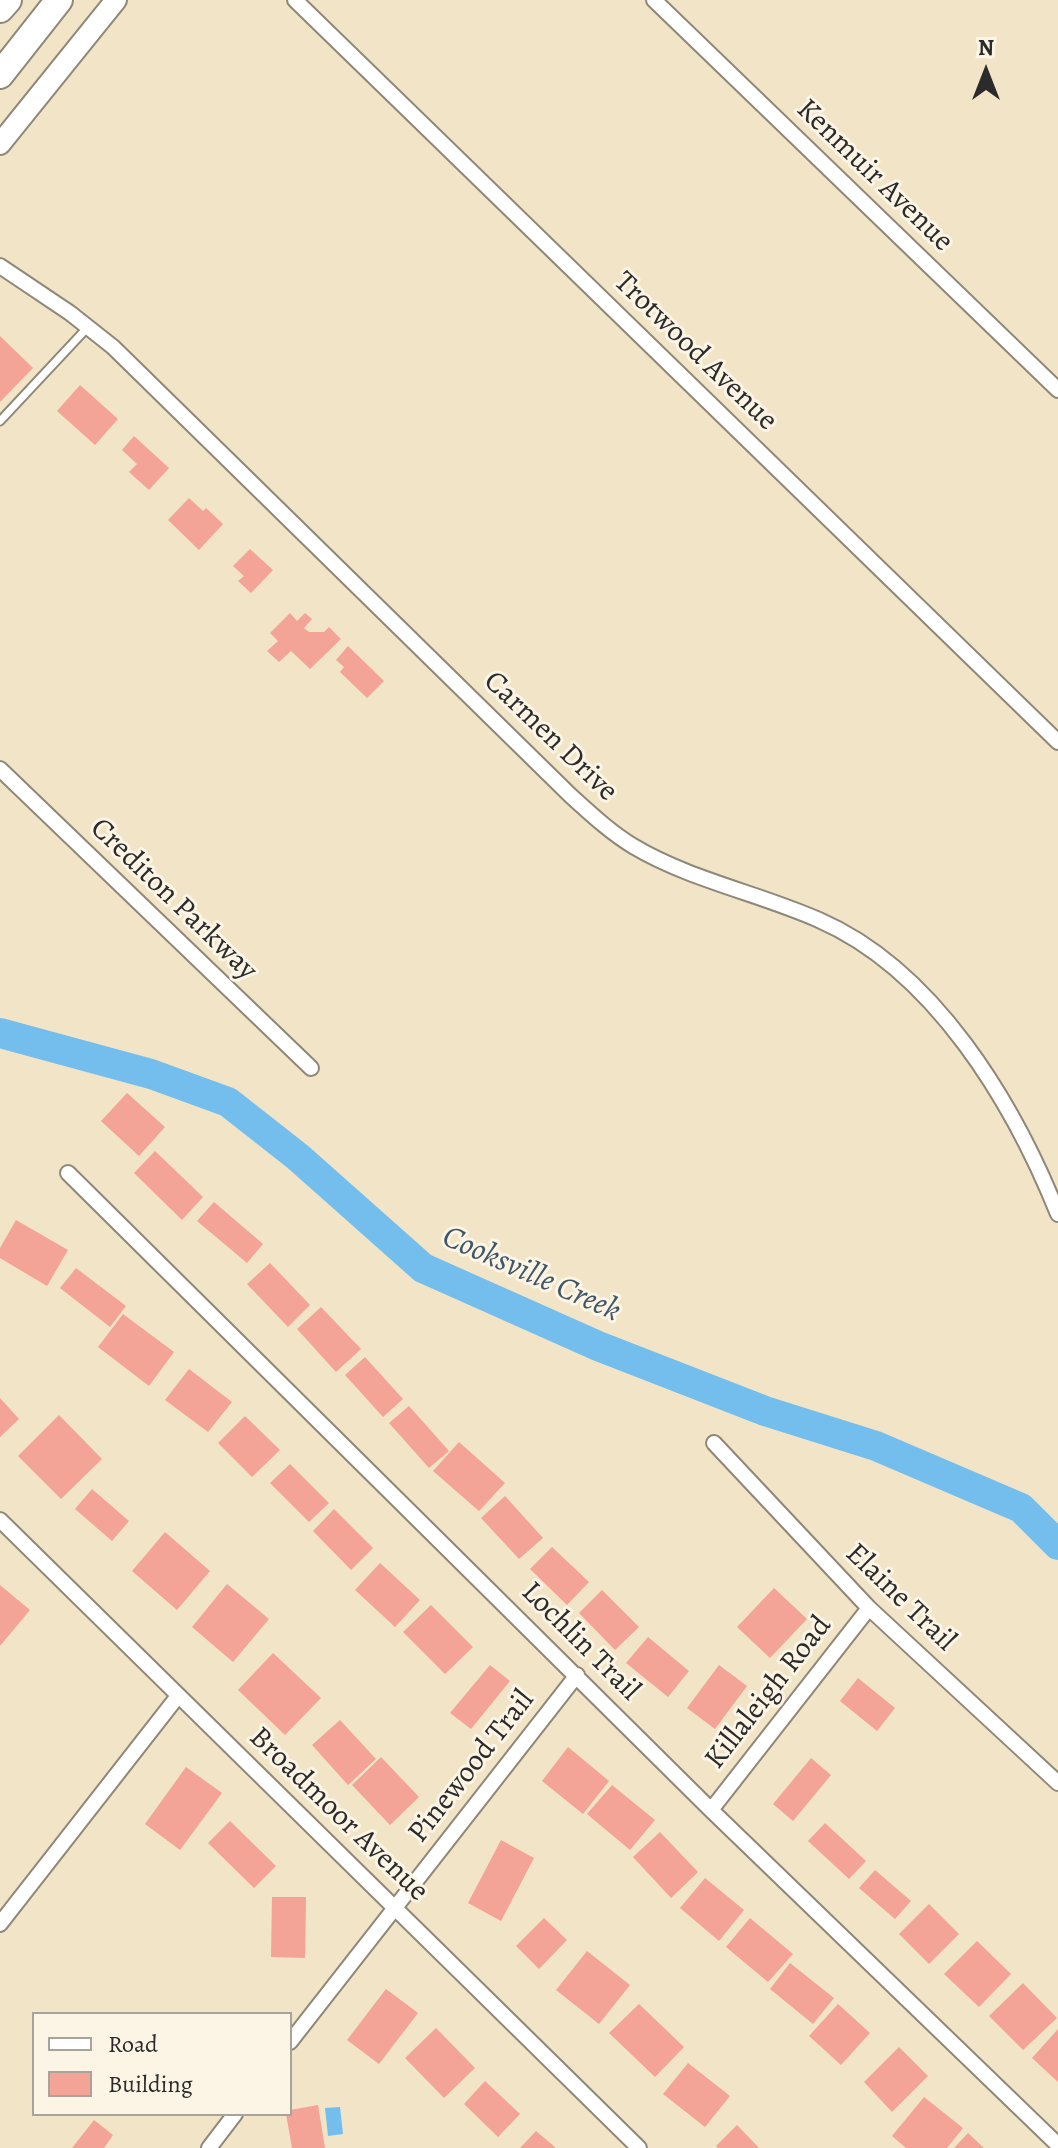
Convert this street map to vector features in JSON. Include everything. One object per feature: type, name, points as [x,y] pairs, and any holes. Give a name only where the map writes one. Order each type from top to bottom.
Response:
[{"type":"highway","points":[[0,9],[8,0]]},
{"type":"highway","points":[[0,75],[59,0]]},
{"type":"street","points":[[0,144],[116,0]]},
{"type":"street","name":"Trotwood Avenue","points":[[295,0],[1058,742]]},
{"type":"street","name":"Kenmuir Avenue","points":[[654,0],[1058,390]]},
{"type":"street","name":"Carmen Drive","points":[[0,266],[113,347],[591,815],[631,845],[652,856],[842,931],[904,977],[939,1015],[997,1090],[1022,1133],[1058,1214]]},
{"type":"street","name":"Crediton Parkway","points":[[0,769],[311,1068]]},
{"type":"street","name":"Lochlin Trail","points":[[68,1173],[711,1810],[1058,2145]]},
{"type":"street","name":"Elaine Trail","points":[[714,1443],[869,1608],[1058,1783]]},
{"type":"street","name":"Broadmoor Avenue","points":[[0,1520],[639,2148]]},
{"type":"street","name":"Killaleigh Road","points":[[711,1810],[869,1608]]},
{"type":"street","name":"Pinewood Trail","points":[[292,2039],[577,1675]]},
{"type":"street","points":[[0,1924],[178,1696]]},
{"type":"street","points":[[209,2148],[233,2116]]},
{"type":"lane","points":[[0,421],[88,327]]},
{"type":"water","points":[[340,2107],[343,2134],[328,2136],[325,2108]]},
{"type":"building","points":[[0,336],[33,368],[0,402]]},
{"type":"building","points":[[80,385],[118,419],[95,445],[57,411]]},
{"type":"building","points":[[134,436],[169,468],[149,490],[129,472],[137,464],[122,450]]},
{"type":"building","points":[[189,498],[223,524],[199,550],[168,520]]},
{"type":"building","points":[[250,549],[273,570],[251,593],[238,581],[244,576],[233,566]]},
{"type":"building","points":[[290,613],[297,621],[305,613],[312,619],[304,628],[309,632],[324,632],[329,627],[341,639],[310,669],[291,651],[279,662],[267,651],[278,641],[270,633]]},
{"type":"building","points":[[348,646],[384,681],[367,698],[340,672],[344,667],[336,660]]},
{"type":"building","points":[[127,1093],[165,1127],[139,1156],[101,1121]]},
{"type":"building","points":[[155,1151],[203,1197],[182,1220],[134,1173]]},
{"type":"building","points":[[214,1202],[263,1244],[247,1263],[197,1221]]},
{"type":"building","points":[[16,1220],[68,1250],[47,1286],[0,1258],[0,1248]]},
{"type":"building","points":[[270,1263],[310,1305],[288,1327],[247,1284]]},
{"type":"building","points":[[76,1268],[126,1306],[110,1327],[60,1288]]},
{"type":"building","points":[[321,1307],[361,1349],[336,1372],[297,1329]]},
{"type":"building","points":[[123,1314],[174,1352],[149,1386],[98,1347]]},
{"type":"building","points":[[365,1357],[403,1399],[383,1417],[345,1375]]},
{"type":"building","points":[[189,1369],[232,1402],[208,1432],[165,1400]]},
{"type":"building","points":[[0,1398],[19,1419],[0,1437]]},
{"type":"building","points":[[409,1406],[449,1451],[429,1468],[389,1423]]},
{"type":"building","points":[[59,1415],[102,1459],[61,1499],[18,1456]]},
{"type":"building","points":[[245,1416],[280,1450],[252,1477],[218,1443]]},
{"type":"building","points":[[459,1442],[505,1483],[479,1511],[433,1471]]},
{"type":"building","points":[[290,1464],[329,1503],[309,1522],[270,1483]]},
{"type":"building","points":[[92,1489],[129,1521],[112,1541],[75,1509]]},
{"type":"building","points":[[505,1496],[543,1538],[519,1559],[481,1518]]},
{"type":"building","points":[[334,1509],[373,1548],[351,1570],[313,1531]]},
{"type":"building","points":[[165,1532],[210,1571],[177,1610],[132,1571]]},
{"type":"building","points":[[552,1547],[589,1582],[567,1605],[530,1569]]},
{"type":"building","points":[[380,1563],[420,1600],[395,1627],[355,1590]]},
{"type":"building","points":[[227,1584],[269,1619],[233,1662],[192,1627]]},
{"type":"building","points":[[0,1585],[30,1610],[0,1646]]},
{"type":"building","points":[[774,1588],[807,1619],[770,1658],[737,1627]]},
{"type":"building","points":[[602,1590],[639,1627],[615,1650],[579,1613]]},
{"type":"building","points":[[431,1605],[473,1647],[445,1674],[403,1632]]},
{"type":"building","points":[[648,1637],[689,1671],[668,1697],[626,1663]]},
{"type":"building","points":[[273,1653],[321,1698],[285,1735],[238,1690]]},
{"type":"building","points":[[490,1665],[510,1681],[471,1729],[450,1713]]},
{"type":"building","points":[[719,1665],[747,1686],[715,1729],[687,1708]]},
{"type":"building","points":[[858,1678],[895,1708],[877,1731],[840,1701]]},
{"type":"building","points":[[340,1720],[376,1759],[348,1785],[312,1745]]},
{"type":"building","points":[[568,1747],[609,1781],[583,1814],[542,1781]]},
{"type":"building","points":[[381,1757],[419,1797],[390,1825],[352,1785]]},
{"type":"building","points":[[811,1758],[831,1775],[793,1821],[773,1804]]},
{"type":"building","points":[[186,1767],[222,1793],[180,1850],[145,1824]]},
{"type":"building","points":[[612,1785],[655,1820],[630,1850],[587,1814]]},
{"type":"building","points":[[230,1821],[276,1866],[254,1888],[208,1843]]},
{"type":"building","points":[[825,1823],[866,1861],[849,1879],[808,1841]]},
{"type":"building","points":[[660,1832],[698,1872],[671,1898],[633,1857]]},
{"type":"building","points":[[501,1840],[534,1858],[501,1921],[468,1903]]},
{"type":"building","points":[[875,1870],[911,1901],[895,1919],[859,1888]]},
{"type":"building","points":[[705,1878],[744,1910],[719,1941],[680,1908]]},
{"type":"building","points":[[272,1897],[306,1897],[305,1958],[271,1957]]},
{"type":"building","points":[[929,1904],[959,1934],[929,1964],[899,1934]]},
{"type":"building","points":[[544,1918],[567,1940],[539,1969],[516,1946]]},
{"type":"building","points":[[750,1918],[793,1954],[768,1982],[726,1947]]},
{"type":"building","points":[[977,1941],[1011,1974],[979,2007],[944,1974]]},
{"type":"building","points":[[587,1951],[630,1985],[599,2024],[556,1990]]},
{"type":"building","points":[[790,1963],[834,1998],[813,2024],[770,1989]]},
{"type":"building","points":[[1023,1983],[1057,2018],[1023,2050],[989,2016]]},
{"type":"building","points":[[386,1989],[418,2013],[379,2064],[347,2040]]},
{"type":"building","points":[[639,2004],[684,2047],[655,2077],[609,2033]]},
{"type":"building","points":[[838,2004],[870,2033],[841,2065],[809,2036]]},
{"type":"building","points":[[436,2028],[475,2068],[444,2098],[405,2058]]},
{"type":"building","points":[[1058,2029],[1058,2082],[1032,2058]]},
{"type":"building","points":[[899,2047],[928,2076],[892,2112],[864,2082]]},
{"type":"building","points":[[688,2063],[730,2096],[705,2127],[663,2094]]},
{"type":"building","points":[[485,2081],[520,2114],[498,2137],[464,2104]]},
{"type":"building","points":[[924,2097],[963,2128],[947,2148],[906,2148],[892,2136]]},
{"type":"building","points":[[318,2105],[325,2148],[292,2148],[286,2116],[292,2116],[292,2110]]},
{"type":"building","points":[[94,2120],[113,2135],[104,2148],[72,2148]]},
{"type":"building","points":[[737,2125],[759,2148],[716,2146]]},
{"type":"building","points":[[536,2131],[556,2148],[520,2148]]},
{"type":"building","points":[[968,2133],[984,2148],[954,2148]]},
{"type":"waterway","name":"Cooksville Creek","points":[[0,1033],[151,1074],[228,1102],[298,1157],[423,1268],[598,1346],[765,1411],[876,1446],[1021,1508],[1058,1545]]}]
